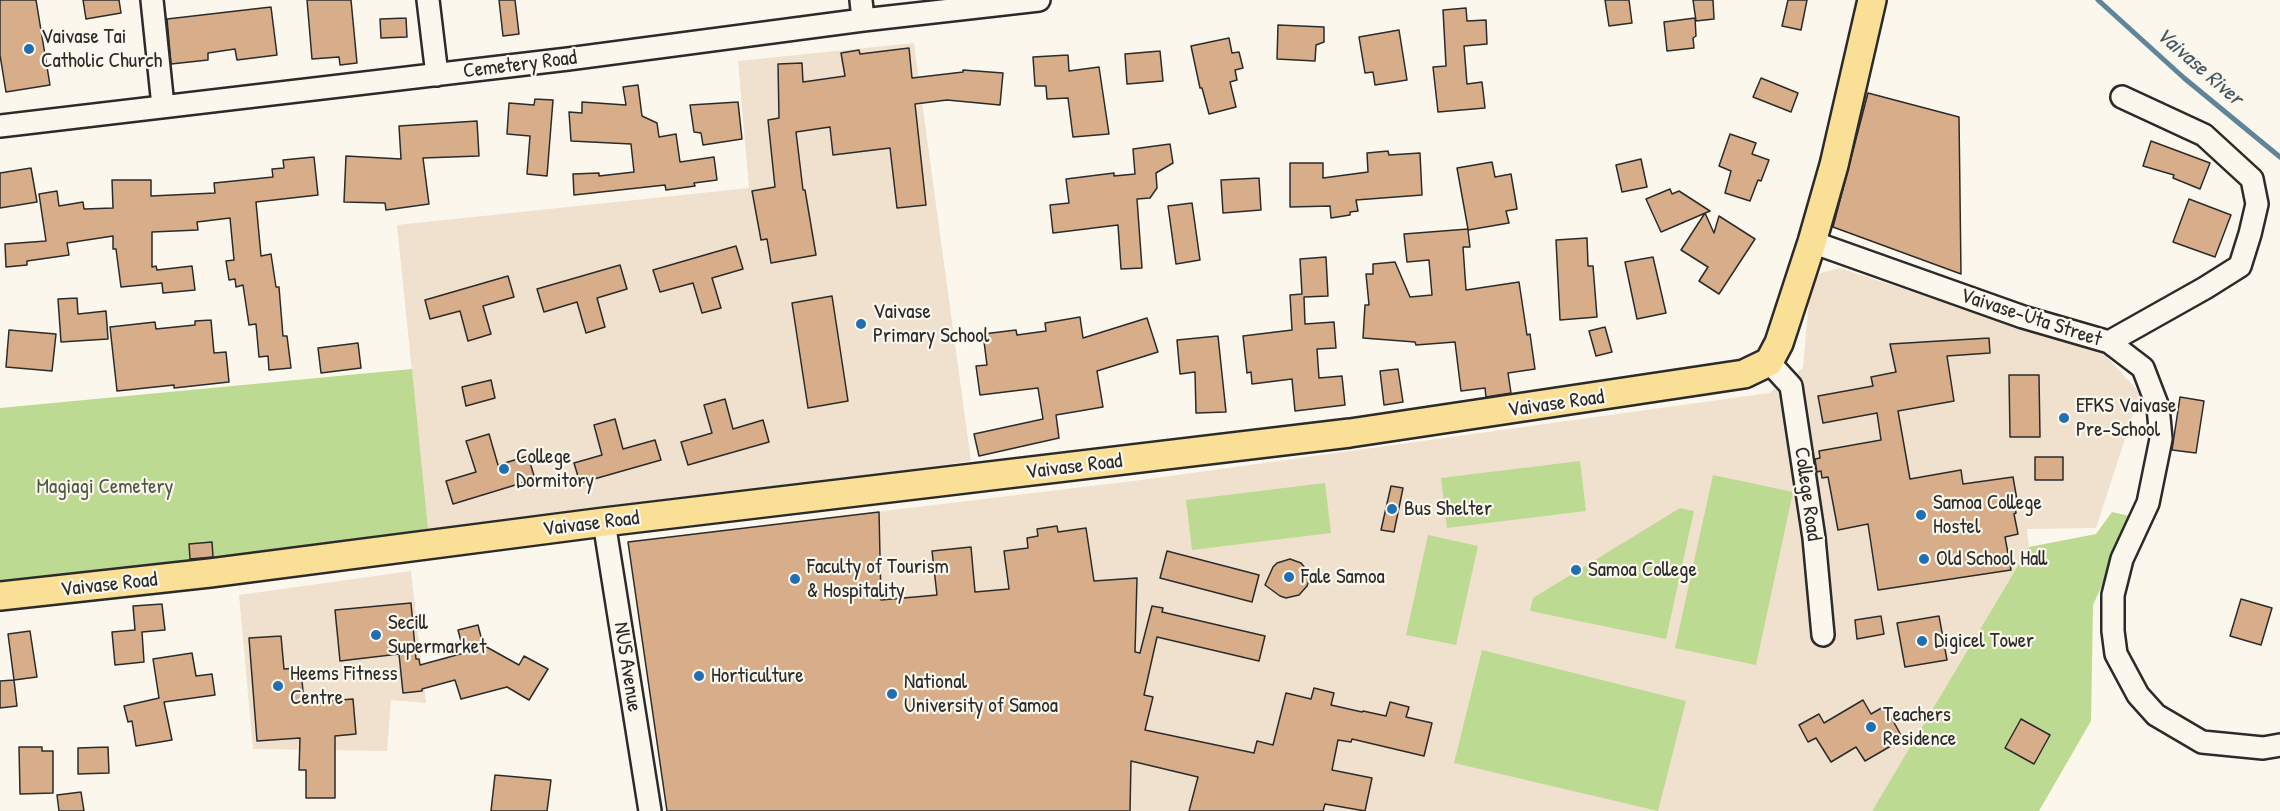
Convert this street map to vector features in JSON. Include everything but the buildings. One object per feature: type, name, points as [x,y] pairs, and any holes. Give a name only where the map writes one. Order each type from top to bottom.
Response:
[{"type":"main road","points":[[1769,362],[1779,343],[1834,165],[1872,0]]},
{"type":"main road","name":"Vaivase Road","points":[[0,596],[210,573],[604,522],[1130,461],[1411,425],[1744,374],[1769,362]]},
{"type":"street","points":[[152,0],[163,106]]},
{"type":"street","points":[[428,0],[437,75]]},
{"type":"street","name":"Cemetery Road","points":[[0,126],[437,75],[862,10],[1039,0]]},
{"type":"street","points":[[2109,342],[2240,266],[2257,204],[2252,179],[2204,135],[2122,97]]},
{"type":"street","name":"Vaivase-Uta Street","points":[[1812,242],[2023,317],[2109,342],[2143,368],[2158,406],[2161,439],[2148,503],[2122,559],[2113,595],[2113,631],[2116,654],[2138,695],[2156,715],[2202,742],[2263,748],[2280,745]]},
{"type":"street","name":"College Road","points":[[1769,362],[1791,386],[1814,538],[1823,635]]},
{"type":"street","name":"NUS Avenue","points":[[604,522],[650,811]]},
{"type":"shaded area","points":[[914,43],[971,461],[429,538],[397,225],[749,188],[738,61]]},
{"type":"shaded area","name":"Samoa College","points":[[1840,268],[2105,355],[2140,393],[2096,528],[2027,529],[2029,547],[1872,811],[667,811],[628,542],[1141,480],[1769,393],[1803,368],[1810,288],[1820,273]]},
{"type":"shaded area","points":[[411,571],[426,703],[391,700],[387,751],[253,749],[239,595]]},
{"type":"green space","name":"Magiagi Cemetery","points":[[412,369],[429,538],[0,587],[0,408]]},
{"type":"green space","points":[[1580,461],[1586,511],[1447,528],[1441,478]]},
{"type":"green space","points":[[1713,475],[1793,492],[1756,665],[1675,648]]},
{"type":"green space","points":[[1325,483],[1331,533],[1192,550],[1186,500]]},
{"type":"green space","points":[[1680,508],[1694,511],[1666,639],[1530,611],[1533,598]]},
{"type":"green space","points":[[2112,512],[2134,517],[2093,605],[2091,721],[2039,811],[1872,811],[2029,547],[2096,534]]},
{"type":"green space","points":[[1428,535],[1478,546],[1456,645],[1406,635]]},
{"type":"green space","points":[[1482,650],[1686,701],[1658,811],[1454,763]]},
{"type":"waterway","name":"Vaivase River","points":[[2098,0],[2184,78],[2280,157]]},
{"type":"place","name":"Vaivase Tai Catholic Church","points":[[29,49]]},
{"type":"place","name":"Vaivase Primary School","points":[[861,324]]},
{"type":"place","name":"EFKS Vaivase Pre-School","points":[[2064,418]]},
{"type":"place","name":"College Dormitory","points":[[504,469]]},
{"type":"place","name":"Bus Shelter","points":[[1392,509]]},
{"type":"place","name":"Samoa College Hostel","points":[[1921,515]]},
{"type":"place","name":"Old School Hall","points":[[1924,559]]},
{"type":"place","name":"Samoa College","points":[[1576,570]]},
{"type":"place","name":"Fale Samoa","points":[[1289,577]]},
{"type":"place","name":"Faculty of Tourism & Hospitality","points":[[795,579]]},
{"type":"place","name":"Secill Supermarket","points":[[376,635]]},
{"type":"place","name":"Digicel Tower","points":[[1922,641]]},
{"type":"place","name":"Horticulture","points":[[699,676]]},
{"type":"place","name":"Heems Fitness Centre","points":[[278,686]]},
{"type":"place","name":"National University of Samoa","points":[[892,694]]},
{"type":"place","name":"Teachers Residence","points":[[1871,727]]}]
